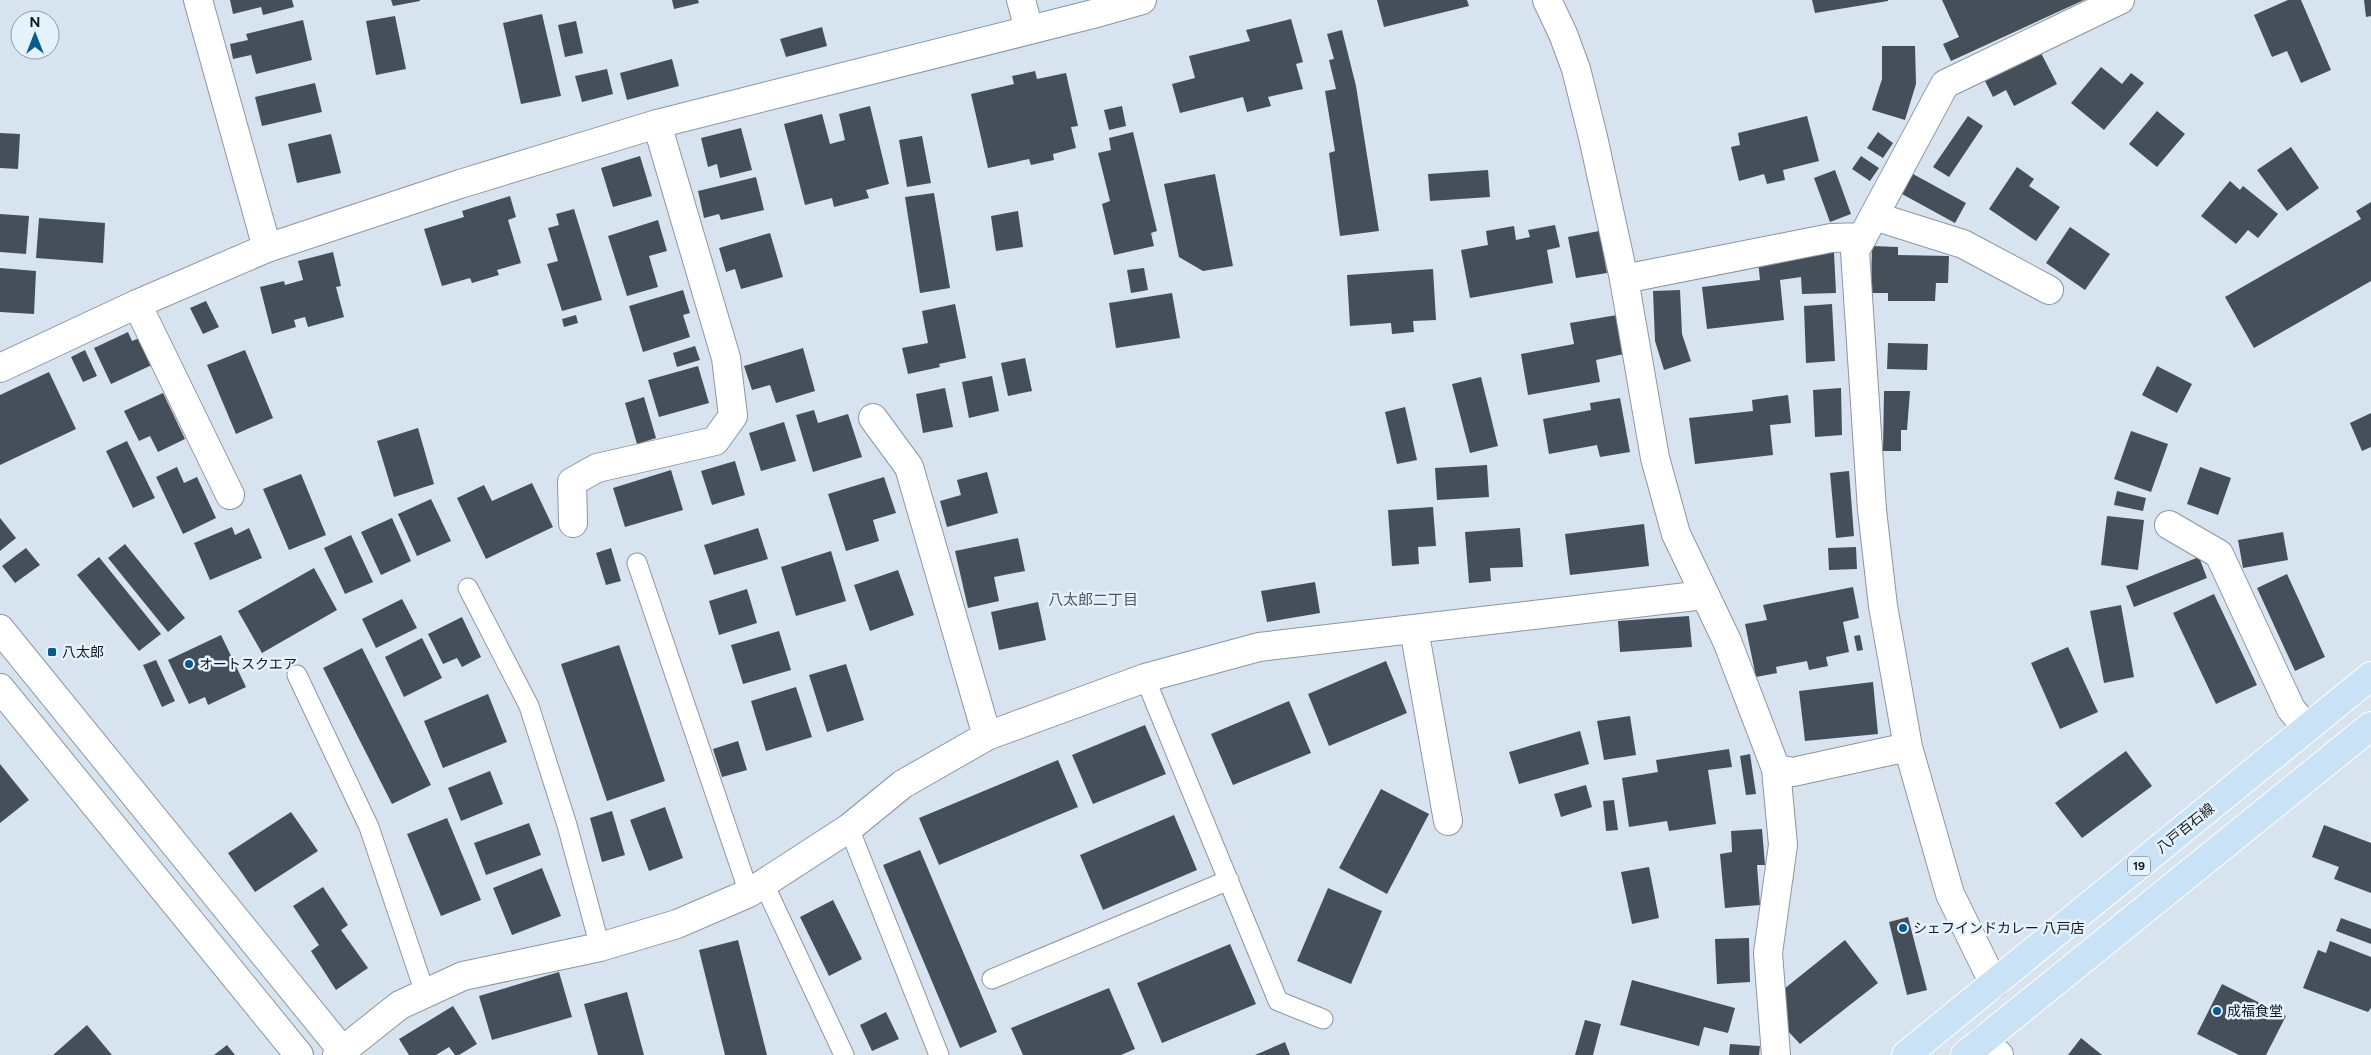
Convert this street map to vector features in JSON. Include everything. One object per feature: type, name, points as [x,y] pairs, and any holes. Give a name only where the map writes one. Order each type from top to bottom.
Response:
[{"type":"main road","name":"八戸百石線","points":[[1906,1055],[2371,676]]},
{"type":"main road","points":[[1982,1050],[2371,726]]},
{"type":"street","points":[[198,0],[268,248]]},
{"type":"street","points":[[1021,0],[1029,30]]},
{"type":"street","points":[[0,368],[137,304],[268,248],[460,184],[657,124],[1142,0]]},
{"type":"street","points":[[1547,0],[1563,34],[1576,69],[1624,279],[1655,458],[1676,534],[1728,641],[1776,769],[1783,845],[1768,953],[1776,1055]]},
{"type":"street","points":[[1994,984],[1950,894],[1908,747],[1883,606],[1872,510],[1855,251],[1945,84],[2120,0]]},
{"type":"street","points":[[574,522],[572,482],[597,468],[715,441],[733,416],[726,358],[657,124]]},
{"type":"street","points":[[1624,279],[1831,238],[1868,226],[1964,244],[2049,290]]},
{"type":"street","points":[[137,304],[230,495]]},
{"type":"street","points":[[873,418],[909,467],[987,736]]},
{"type":"street","points":[[2168,525],[2219,554],[2291,709],[2307,728]]},
{"type":"street","points":[[0,629],[342,1054],[400,1005],[463,976],[600,946],[677,924],[757,888],[849,828],[903,784],[987,736],[1145,678],[1259,647],[1704,595]]},
{"type":"street","points":[[1414,629],[1448,821]]},
{"type":"street","points":[[0,688],[299,1055]]},
{"type":"street","points":[[1776,769],[1792,772],[1908,747]]},
{"type":"lane","points":[[637,562],[757,888],[844,1055]]},
{"type":"lane","points":[[468,588],[529,706],[567,825],[600,946]]},
{"type":"lane","points":[[297,675],[369,827],[425,993]]},
{"type":"lane","points":[[1145,678],[1278,1001],[1323,1019]]},
{"type":"lane","points":[[849,828],[939,1055]]},
{"type":"lane","points":[[992,980],[1228,880]]},
{"type":"building","points":[[230,0],[292,0],[294,7],[263,15],[261,7],[233,14]]},
{"type":"building","points":[[391,0],[420,0],[420,1],[393,6]]},
{"type":"building","points":[[672,0],[698,0],[699,3],[674,9]]},
{"type":"building","points":[[1377,0],[1467,0],[1469,6],[1384,27]]},
{"type":"building","points":[[1812,0],[1888,0],[1888,1],[1815,13]]},
{"type":"building","points":[[1942,0],[2084,0],[1951,61],[1943,44],[1959,37]]},
{"type":"building","points":[[2288,0],[2301,0],[2331,70],[2301,83],[2287,51],[2272,57],[2254,15]]},
{"type":"building","points":[[2364,0],[2371,0],[2371,16],[2366,17]]},
{"type":"building","points":[[542,14],[561,96],[521,104],[503,23]]},
{"type":"building","points":[[395,16],[406,69],[376,75],[366,21]]},
{"type":"building","points":[[1291,19],[1303,62],[1296,64],[1303,89],[1268,97],[1271,106],[1247,112],[1243,97],[1180,113],[1172,84],[1195,78],[1189,56],[1250,41],[1246,30]]},
{"type":"building","points":[[303,20],[312,60],[256,74],[251,55],[233,59],[230,44],[248,40],[246,34]]},
{"type":"building","points":[[576,21],[583,53],[565,57],[558,25]]},
{"type":"building","points":[[822,27],[827,46],[786,57],[780,39]]},
{"type":"building","points":[[1342,30],[1356,86],[1379,231],[1340,236],[1329,153],[1335,151],[1325,91],[1336,89],[1329,60],[1334,59],[1327,34]]},
{"type":"building","points":[[1882,46],[1915,46],[1916,84],[1905,120],[1872,110],[1882,79]]},
{"type":"building","points":[[2041,53],[2057,84],[2014,106],[2006,90],[1993,97],[1985,81]]},
{"type":"building","points":[[672,59],[679,86],[627,100],[620,73]]},
{"type":"building","points":[[2101,67],[2122,84],[2131,73],[2144,83],[2104,130],[2071,103]]},
{"type":"building","points":[[607,69],[613,94],[582,102],[575,76]]},
{"type":"building","points":[[1035,71],[1037,79],[1066,73],[1078,126],[1071,127],[1076,148],[1053,154],[1054,160],[1031,165],[1029,159],[988,168],[971,94],[1014,84],[1012,76]]},
{"type":"building","points":[[315,83],[322,112],[262,126],[255,97]]},
{"type":"building","points":[[870,106],[889,184],[866,190],[869,198],[834,207],[832,198],[805,205],[784,124],[822,114],[830,144],[845,140],[839,114]]},
{"type":"building","points":[[1122,106],[1126,126],[1109,130],[1104,110]]},
{"type":"building","points":[[2157,111],[2185,134],[2157,167],[2129,144]]},
{"type":"building","points":[[1807,116],[1819,161],[1783,170],[1785,180],[1767,184],[1764,174],[1739,181],[1731,147],[1740,145],[1738,133]]},
{"type":"building","points":[[1968,116],[1983,126],[1949,177],[1933,167]]},
{"type":"building","points":[[741,128],[752,170],[720,178],[717,164],[708,167],[701,138]]},
{"type":"building","points":[[1133,132],[1157,231],[1151,233],[1154,246],[1114,255],[1102,204],[1110,201],[1098,153],[1111,150],[1109,138]]},
{"type":"building","points":[[1878,132],[1893,143],[1883,158],[1867,148]]},
{"type":"building","points":[[0,133],[20,134],[18,169],[0,168]]},
{"type":"building","points":[[331,134],[341,173],[297,183],[288,144]]},
{"type":"building","points":[[922,136],[931,183],[907,187],[899,140]]},
{"type":"building","points":[[2291,147],[2319,188],[2287,211],[2257,170]]},
{"type":"building","points":[[640,156],[652,196],[613,207],[601,168]]},
{"type":"building","points":[[1861,156],[1879,168],[1870,181],[1852,169]]},
{"type":"building","points":[[2017,167],[2034,179],[2029,186],[2060,207],[2036,241],[1989,209]]},
{"type":"building","points":[[1488,170],[1490,197],[1430,201],[1428,174]]},
{"type":"building","points":[[1835,170],[1851,214],[1830,222],[1814,178]]},
{"type":"building","points":[[1215,174],[1233,266],[1203,271],[1179,257],[1164,184]]},
{"type":"building","points":[[1913,174],[1966,203],[1955,223],[1902,194]]},
{"type":"building","points":[[756,177],[764,210],[721,220],[719,214],[704,218],[698,191]]},
{"type":"building","points":[[2230,181],[2240,190],[2243,186],[2278,214],[2258,238],[2248,230],[2236,244],[2201,216]]},
{"type":"building","points":[[934,193],[950,288],[920,293],[905,197]]},
{"type":"building","points":[[510,196],[516,217],[508,220],[521,263],[497,270],[499,275],[472,283],[470,278],[442,286],[424,229],[464,217],[462,211]]},
{"type":"building","points":[[2371,202],[2371,281],[2254,348],[2225,297],[2361,219],[2356,211]]},
{"type":"building","points":[[574,209],[602,300],[562,311],[547,264],[558,261],[548,228],[559,225],[556,214]]},
{"type":"building","points":[[1018,211],[1023,247],[996,251],[991,216]]},
{"type":"building","points":[[0,214],[29,216],[26,254],[0,252]]},
{"type":"building","points":[[39,218],[105,223],[103,263],[36,258]]},
{"type":"building","points":[[658,220],[667,251],[649,256],[658,287],[627,296],[608,236]]},
{"type":"building","points":[[1555,225],[1560,247],[1547,250],[1553,283],[1470,298],[1461,250],[1488,245],[1486,231],[1514,226],[1516,240],[1530,237],[1528,230]]},
{"type":"building","points":[[2070,227],[2110,254],[2085,290],[2046,263]]},
{"type":"building","points":[[1599,231],[1607,273],[1576,278],[1568,237]]},
{"type":"building","points":[[770,233],[783,277],[741,289],[735,269],[726,272],[719,248]]},
{"type":"building","points":[[1872,246],[1898,247],[1898,255],[1949,256],[1948,283],[1936,283],[1935,301],[1888,301],[1888,293],[1871,293]]},
{"type":"building","points":[[333,252],[341,286],[336,287],[344,317],[308,327],[305,317],[294,320],[296,327],[272,334],[260,287],[284,281],[285,285],[303,280],[298,261]]},
{"type":"building","points":[[1834,252],[1836,293],[1802,294],[1801,277],[1780,280],[1784,320],[1707,329],[1702,287],[1760,280],[1758,261],[1800,253]]},
{"type":"building","points":[[0,268],[36,271],[34,314],[0,312]]},
{"type":"building","points":[[1144,268],[1148,290],[1131,293],[1127,270]]},
{"type":"building","points":[[1433,269],[1436,320],[1413,321],[1414,332],[1392,334],[1391,323],[1350,326],[1347,275]]},
{"type":"building","points":[[683,290],[690,313],[683,315],[690,337],[643,352],[629,306]]},
{"type":"building","points":[[1680,290],[1682,334],[1691,361],[1664,370],[1655,341],[1653,291]]},
{"type":"building","points":[[1172,293],[1180,338],[1116,348],[1109,303]]},
{"type":"building","points":[[206,301],[219,327],[203,334],[190,308]]},
{"type":"building","points":[[955,304],[966,358],[939,364],[940,367],[908,374],[902,348],[928,343],[922,311]]},
{"type":"building","points":[[1832,304],[1835,361],[1806,363],[1804,306]]},
{"type":"building","points":[[576,315],[578,323],[564,327],[562,319]]},
{"type":"building","points":[[1617,315],[1624,354],[1596,360],[1600,382],[1528,395],[1521,354],[1574,344],[1570,323]]},
{"type":"building","points":[[128,332],[132,341],[142,337],[154,364],[111,384],[94,348]]},
{"type":"building","points":[[1888,343],[1928,344],[1927,370],[1887,369]]},
{"type":"building","points":[[695,346],[700,360],[677,367],[673,353]]},
{"type":"building","points":[[803,348],[815,391],[776,403],[770,385],[752,390],[744,366]]},
{"type":"building","points":[[85,350],[97,376],[83,382],[71,357]]},
{"type":"building","points":[[245,350],[273,418],[236,434],[207,365]]},
{"type":"building","points":[[1025,358],[1032,391],[1008,396],[1001,363]]},
{"type":"building","points":[[698,366],[709,403],[659,417],[648,380]]},
{"type":"building","points":[[2157,366],[2192,384],[2177,413],[2142,395]]},
{"type":"building","points":[[49,372],[76,429],[0,465],[0,395]]},
{"type":"building","points":[[992,376],[999,411],[969,418],[962,382]]},
{"type":"building","points":[[1481,377],[1498,446],[1470,453],[1452,384]]},
{"type":"building","points":[[945,388],[953,427],[923,433],[916,394]]},
{"type":"building","points":[[1841,388],[1842,435],[1815,437],[1813,390]]},
{"type":"building","points":[[1884,391],[1910,391],[1907,430],[1901,430],[1901,451],[1883,451]]},
{"type":"building","points":[[163,393],[185,439],[158,452],[150,436],[139,441],[124,411]]},
{"type":"building","points":[[1788,395],[1791,423],[1770,425],[1773,455],[1695,464],[1689,418],[1753,411],[1752,400]]},
{"type":"building","points":[[644,397],[656,438],[637,444],[625,403]]},
{"type":"building","points":[[1620,398],[1630,452],[1600,457],[1597,445],[1549,454],[1543,419],[1591,410],[1590,403]]},
{"type":"building","points":[[1405,407],[1417,460],[1397,464],[1385,412]]},
{"type":"building","points":[[814,410],[818,423],[848,414],[862,457],[813,472],[796,415]]},
{"type":"building","points":[[2371,413],[2371,447],[2362,451],[2350,423]]},
{"type":"building","points":[[784,422],[796,461],[761,471],[749,433]]},
{"type":"building","points":[[418,428],[434,484],[394,497],[377,441]]},
{"type":"building","points":[[2131,431],[2168,444],[2151,492],[2114,479]]},
{"type":"building","points":[[127,441],[155,498],[133,508],[106,451]]},
{"type":"building","points":[[735,461],[745,495],[712,505],[701,471]]},
{"type":"building","points":[[1487,465],[1489,497],[1437,500],[1435,468]]},
{"type":"building","points":[[177,467],[184,483],[197,477],[216,518],[183,534],[156,477]]},
{"type":"building","points":[[2200,467],[2231,478],[2218,515],[2187,504]]},
{"type":"building","points":[[671,470],[683,510],[625,527],[613,488]]},
{"type":"building","points":[[1849,471],[1854,536],[1836,538],[1830,473]]},
{"type":"building","points":[[987,472],[998,513],[947,527],[940,501],[961,495],[957,480]]},
{"type":"building","points":[[301,474],[326,535],[289,550],[263,489]]},
{"type":"building","points":[[884,477],[896,513],[873,520],[879,541],[846,551],[828,494]]},
{"type":"building","points":[[532,483],[553,527],[486,559],[457,498],[484,485],[492,501]]},
{"type":"building","points":[[2117,491],[2146,498],[2143,511],[2114,505]]},
{"type":"building","points":[[431,499],[451,541],[417,556],[398,514]]},
{"type":"building","points":[[1433,507],[1436,546],[1418,547],[1419,564],[1392,566],[1388,510]]},
{"type":"building","points":[[2107,516],[2144,520],[2138,570],[2101,565]]},
{"type":"building","points":[[0,518],[16,538],[0,551]]},
{"type":"building","points":[[392,518],[411,561],[381,575],[361,532]]},
{"type":"building","points":[[1644,524],[1649,566],[1570,575],[1565,534]]},
{"type":"building","points":[[232,527],[235,535],[249,528],[262,558],[210,580],[194,543]]},
{"type":"building","points":[[758,528],[768,559],[714,575],[704,545]]},
{"type":"building","points":[[1520,528],[1523,567],[1490,568],[1491,581],[1469,583],[1465,532]]},
{"type":"building","points":[[2283,532],[2288,560],[2243,568],[2238,540]]},
{"type":"building","points":[[351,535],[373,582],[345,594],[324,548]]},
{"type":"building","points":[[1018,538],[1025,571],[994,577],[999,601],[968,608],[955,551]]},
{"type":"building","points":[[125,544],[185,618],[168,632],[108,558]]},
{"type":"building","points":[[1856,547],[1857,569],[1829,570],[1828,548]]},
{"type":"building","points":[[26,548],[40,565],[15,583],[2,566]]},
{"type":"building","points":[[611,548],[621,581],[606,585],[596,553]]},
{"type":"building","points":[[831,551],[846,601],[796,616],[781,567]]},
{"type":"building","points":[[99,557],[161,634],[139,651],[77,575]]},
{"type":"building","points":[[2199,557],[2207,578],[2134,607],[2126,586]]},
{"type":"building","points":[[314,568],[337,610],[262,653],[238,611]]},
{"type":"building","points":[[898,570],[914,615],[870,631],[854,585]]},
{"type":"building","points":[[2287,574],[2325,657],[2295,671],[2257,588]]},
{"type":"building","points":[[1315,582],[1320,613],[1267,622],[1261,591]]},
{"type":"building","points":[[1853,587],[1859,618],[1843,622],[1849,652],[1826,657],[1828,666],[1809,670],[1807,661],[1776,667],[1777,673],[1756,677],[1745,624],[1767,620],[1763,605]]},
{"type":"building","points":[[747,589],[757,623],[719,635],[709,601]]},
{"type":"building","points":[[2214,594],[2257,685],[2216,704],[2173,613]]},
{"type":"building","points":[[402,599],[417,628],[376,648],[362,619]]},
{"type":"building","points":[[1038,602],[1046,640],[999,650],[991,612]]},
{"type":"building","points":[[2121,605],[2134,677],[2104,683],[2090,611]]},
{"type":"building","points":[[1689,616],[1692,647],[1620,652],[1618,621]]},
{"type":"building","points":[[462,617],[481,657],[462,667],[457,658],[443,664],[428,634]]},
{"type":"building","points":[[779,631],[791,670],[743,684],[731,645]]},
{"type":"building","points":[[221,635],[246,687],[208,705],[205,697],[189,704],[168,660]]},
{"type":"building","points":[[1860,635],[1863,650],[1857,651],[1854,636]]},
{"type":"building","points":[[422,638],[442,678],[404,697],[385,657]]},
{"type":"building","points":[[619,645],[665,781],[607,801],[561,664]]},
{"type":"building","points":[[2068,647],[2098,712],[2060,729],[2031,663]]},
{"type":"building","points":[[362,648],[431,785],[392,804],[323,668]]},
{"type":"building","points":[[156,660],[175,701],[162,707],[143,665]]},
{"type":"building","points":[[1386,661],[1407,713],[1329,746],[1308,694]]},
{"type":"building","points":[[846,664],[864,720],[827,732],[809,675]]},
{"type":"building","points":[[1873,682],[1878,734],[1805,741],[1799,691]]},
{"type":"building","points":[[796,687],[812,737],[766,751],[751,701]]},
{"type":"building","points":[[488,694],[507,742],[443,768],[424,721]]},
{"type":"building","points":[[1289,701],[1311,753],[1233,785],[1211,734]]},
{"type":"building","points":[[1630,716],[1636,755],[1604,760],[1597,721]]},
{"type":"building","points":[[1145,725],[1166,774],[1093,804],[1072,755]]},
{"type":"building","points":[[1580,731],[1589,764],[1519,784],[1509,752]]},
{"type":"building","points":[[738,741],[747,770],[722,777],[713,749]]},
{"type":"building","points":[[1729,749],[1732,767],[1708,770],[1716,824],[1669,831],[1667,821],[1629,827],[1622,778],[1658,772],[1656,760]]},
{"type":"building","points":[[2126,751],[2152,786],[2082,838],[2055,803]]},
{"type":"building","points":[[1750,754],[1756,794],[1746,795],[1740,756]]},
{"type":"building","points":[[1058,760],[1078,807],[939,865],[919,818]]},
{"type":"building","points":[[0,764],[29,800],[0,823]]},
{"type":"building","points":[[490,771],[503,804],[461,821],[448,788]]},
{"type":"building","points":[[1586,785],[1592,807],[1561,817],[1554,794]]},
{"type":"building","points":[[1381,789],[1429,814],[1387,894],[1339,868]]},
{"type":"building","points":[[1614,800],[1618,830],[1606,831],[1603,801]]},
{"type":"building","points":[[665,807],[683,858],[649,871],[630,820]]},
{"type":"building","points":[[612,811],[625,855],[602,862],[590,818]]},
{"type":"building","points":[[291,812],[318,851],[255,892],[228,853]]},
{"type":"building","points":[[1174,815],[1197,870],[1103,910],[1080,855]]},
{"type":"building","points":[[447,818],[481,900],[441,916],[407,834]]},
{"type":"building","points":[[529,823],[541,855],[486,875],[474,843]]},
{"type":"building","points":[[2324,825],[2371,843],[2371,893],[2334,879],[2339,867],[2312,857]]},
{"type":"building","points":[[1762,829],[1765,865],[1757,865],[1760,905],[1725,908],[1720,854],[1732,852],[1731,831]]},
{"type":"building","points":[[920,850],[997,1032],[960,1048],[883,865]]},
{"type":"building","points":[[1649,867],[1659,918],[1632,924],[1621,872]]},
{"type":"building","points":[[542,868],[561,916],[512,935],[493,888]]},
{"type":"building","points":[[323,887],[348,925],[341,930],[368,968],[336,990],[311,951],[319,945],[293,906]]},
{"type":"building","points":[[1328,888],[1382,911],[1351,984],[1297,961]]},
{"type":"building","points":[[833,900],[862,959],[829,976],[800,917]]},
{"type":"building","points":[[1908,917],[1927,990],[1907,995],[1889,922]]},
{"type":"building","points":[[2341,918],[2371,929],[2371,944],[2336,931]]},
{"type":"building","points":[[1749,938],[1750,982],[1717,984],[1715,939]]},
{"type":"building","points":[[738,940],[767,1055],[725,1055],[699,950]]},
{"type":"building","points":[[1845,940],[1878,983],[1800,1044],[1786,1029],[1784,989]]},
{"type":"building","points":[[2330,941],[2371,957],[2371,1008],[2368,1012],[2303,988],[2318,950],[2326,953]]},
{"type":"building","points":[[1230,944],[1256,1004],[1162,1043],[1137,983]]},
{"type":"building","points":[[559,972],[572,1017],[492,1040],[479,996]]},
{"type":"building","points":[[1632,980],[1735,1008],[1728,1033],[1704,1027],[1699,1046],[1620,1025]]},
{"type":"building","points":[[2222,984],[2286,1016],[2266,1055],[2239,1055],[2197,1034]]},
{"type":"building","points":[[1109,988],[1135,1049],[1121,1055],[1023,1055],[1011,1028]]},
{"type":"building","points":[[627,992],[644,1055],[598,1055],[584,1004]]},
{"type":"building","points":[[453,1006],[477,1044],[459,1055],[455,1055],[449,1047],[436,1055],[409,1055],[399,1039]]},
{"type":"building","points":[[886,1012],[899,1039],[872,1051],[860,1025]]},
{"type":"building","points":[[1585,1020],[1601,1024],[1593,1055],[1575,1055]]},
{"type":"building","points":[[87,1025],[112,1055],[53,1055]]},
{"type":"building","points":[[2081,1038],[2102,1055],[2068,1055]]},
{"type":"building","points":[[1285,1042],[1290,1055],[1255,1055]]},
{"type":"building","points":[[1730,1044],[1760,1046],[1759,1055],[1729,1055]]},
{"type":"building","points":[[227,1045],[235,1055],[214,1055]]},
{"type":"place","name":"八太郎","points":[[52,652]]},
{"type":"place","name":"オートスクエア","points":[[189,664]]},
{"type":"place","name":"シェフインドカレー 八戸店","points":[[1903,928]]},
{"type":"place","name":"成福食堂","points":[[2217,1011]]},
{"type":"district","name":"八太郎二丁目","points":[[1093,600]]}]
